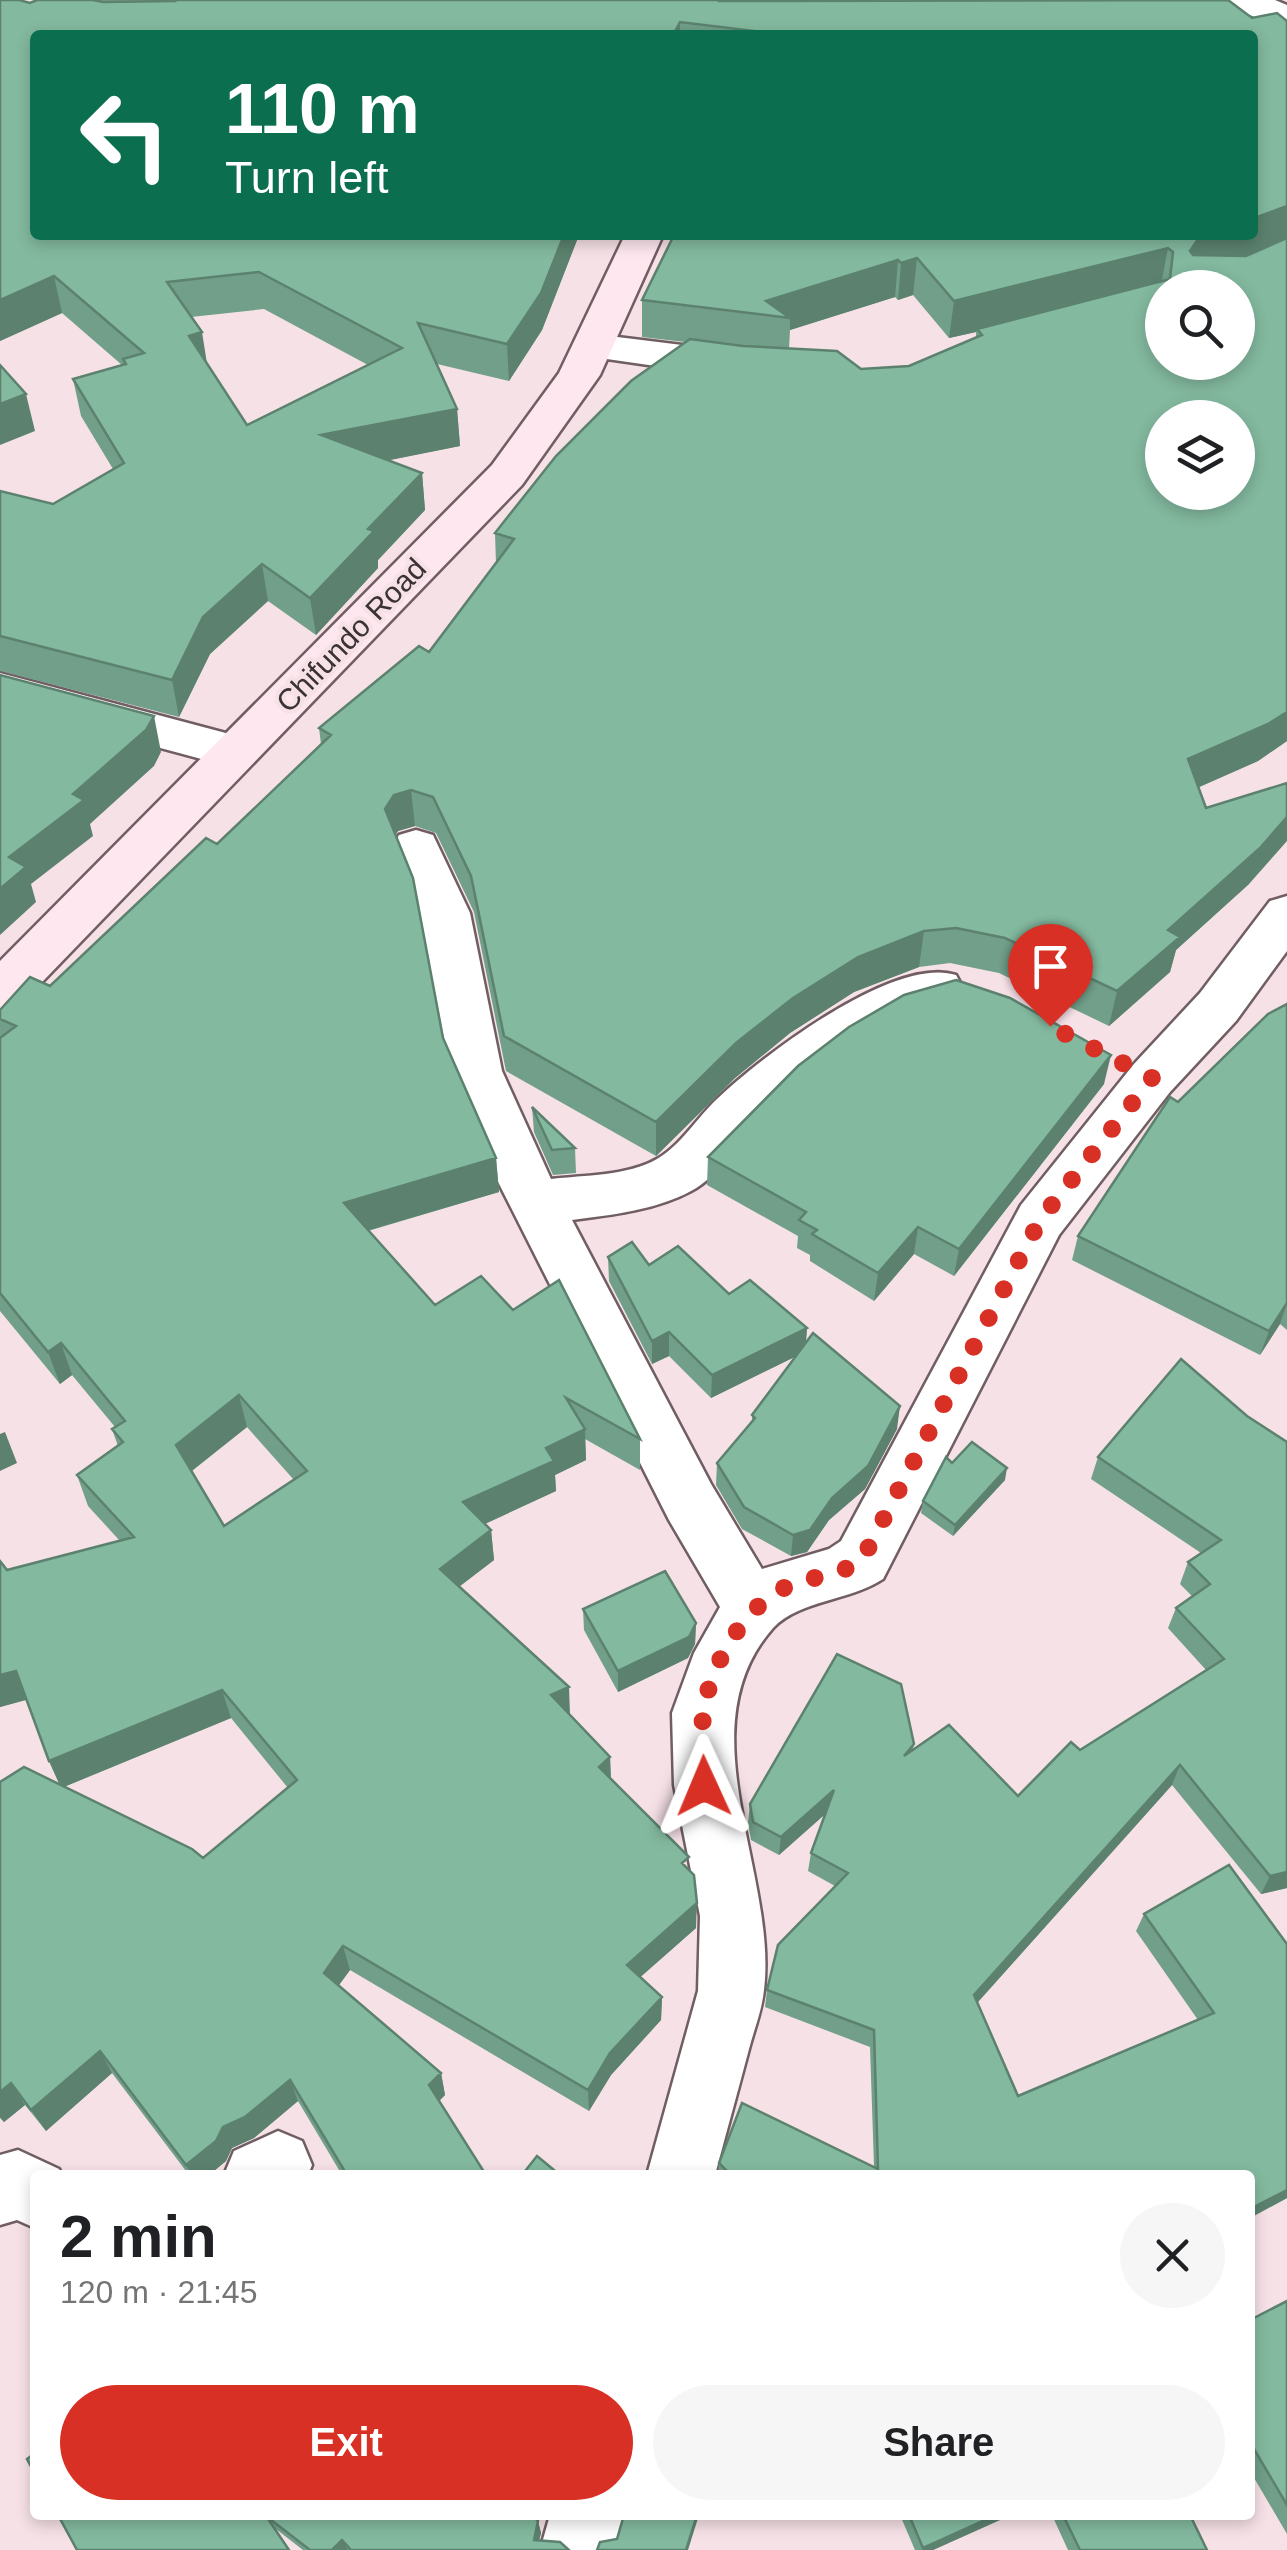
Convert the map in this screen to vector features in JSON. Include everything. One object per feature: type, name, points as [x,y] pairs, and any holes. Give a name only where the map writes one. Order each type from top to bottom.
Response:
[{"type":"street","points":[[1244,0],[1287,18]]},
{"type":"street","name":"Chifundo Road","points":[[0,993],[507,476],[580,375],[642,240]]},
{"type":"street","points":[[593,346],[784,371]]},
{"type":"street","points":[[0,689],[235,752]]},
{"type":"street","points":[[416,847],[445,913],[476,1071],[514,1160],[690,1502],[752,1608]]},
{"type":"street","points":[[682,2170],[731,1991],[732,1916],[704,1786],[703,1713],[724,1653],[752,1608],[786,1586],[844,1572],[862,1560],[1040,1220],[1152,1078],[1218,1007],[1287,914]]},
{"type":"street","points":[[538,1203],[672,1177],[700,1154],[736,1113],[841,1028],[908,997],[948,986],[983,992]]},
{"type":"street","points":[[1102,1052],[1152,1078]]},
{"type":"street","points":[[0,2190],[18,2185],[30,2191]]},
{"type":"street","points":[[577,2550],[586,2520]]},
{"type":"building","points":[[0,0],[1228,0],[1252,18],[1277,13],[1287,21],[1287,206],[1258,217],[1258,30],[745,30],[680,22],[676,30],[30,30],[30,240],[562,240],[541,293],[507,344],[418,323],[457,409],[321,435],[422,473],[310,598],[262,564],[203,617],[172,680],[0,636],[0,491],[53,504],[124,463],[73,379],[126,364],[123,359],[144,353],[54,276],[0,300]],"holes":[[[259,272],[402,348],[247,425],[189,336],[202,332],[167,282]]]},
{"type":"building","points":[[1287,238],[1287,712],[1188,759],[1206,808],[1287,783],[1287,817],[1260,848],[1168,930],[1180,937],[1117,991],[1005,938],[956,928],[924,931],[858,957],[793,998],[736,1043],[656,1122],[504,1036],[471,876],[433,797],[411,790],[394,795],[385,809],[413,878],[443,1038],[496,1158],[344,1203],[435,1305],[481,1276],[513,1310],[559,1280],[640,1439],[566,1398],[585,1429],[546,1448],[554,1461],[463,1502],[491,1530],[440,1569],[569,1687],[551,1695],[610,1757],[599,1767],[689,1857],[682,1863],[694,1875],[697,1903],[627,1965],[662,1997],[610,2053],[588,2090],[343,1946],[324,1973],[441,2073],[429,2085],[483,2170],[344,2170],[290,2080],[245,2117],[223,2127],[216,2141],[186,2165],[100,2051],[31,2110],[11,2083],[0,2092],[0,1782],[24,1767],[192,1849],[203,1858],[297,1780],[222,1690],[49,1761],[16,1671],[0,1675],[0,1561],[7,1570],[134,1537],[77,1475],[123,1442],[112,1429],[125,1421],[61,1343],[48,1352],[0,1293],[0,1038],[16,1026],[0,1019],[0,1010],[30,977],[50,986],[206,838],[217,844],[331,735],[319,728],[419,646],[429,652],[514,539],[495,533],[556,456],[631,381],[690,339],[837,351],[861,369],[909,366],[982,335],[977,329],[1145,285],[1145,380],[1255,380],[1255,270],[1171,270],[1173,252],[1168,248],[954,301],[917,258],[901,263],[898,260],[766,301],[790,318],[642,300],[672,240],[1197,240],[1190,251],[1193,255],[1246,256]],"holes":[[[239,1395],[307,1471],[224,1526],[176,1445]]]},
{"type":"building","points":[[0,365],[26,394],[0,404]]},
{"type":"building","points":[[0,675],[154,716],[146,730],[73,794],[84,800],[9,857],[26,867],[0,889]]},
{"type":"building","points":[[956,980],[1010,998],[1111,1055],[959,1249],[918,1227],[878,1273],[812,1234],[817,1230],[799,1220],[806,1212],[708,1157],[798,1066],[849,1027],[904,995]]},
{"type":"building","points":[[1287,1004],[1287,1303],[1269,1331],[1078,1236],[1170,1097],[1178,1102],[1268,1014]]},
{"type":"building","points":[[532,1107],[575,1148],[552,1150]]},
{"type":"building","points":[[632,1242],[649,1265],[678,1246],[729,1294],[750,1280],[807,1328],[712,1375],[669,1332],[652,1341],[608,1257]]},
{"type":"building","points":[[813,1333],[900,1406],[868,1466],[832,1498],[810,1530],[793,1535],[744,1507],[717,1463],[755,1418],[752,1415]]},
{"type":"building","points":[[1181,1359],[1247,1416],[1287,1442],[1287,1872],[1270,1876],[1180,1765],[974,1995],[1018,2096],[1214,2013],[1144,1914],[1229,1865],[1287,1944],[1287,2190],[1255,2206],[1255,2170],[726,2170],[719,2163],[742,2103],[878,2169],[874,2030],[767,1990],[778,1945],[848,1873],[811,1853],[834,1790],[781,1837],[753,1822],[750,1804],[837,1654],[901,1684],[914,1744],[904,1756],[949,1725],[1018,1796],[1071,1742],[1080,1750],[1224,1659],[1176,1608],[1210,1584],[1188,1562],[1221,1540],[1098,1457]]},
{"type":"building","points":[[972,1442],[1007,1468],[955,1525],[923,1501],[946,1457],[952,1463]]},
{"type":"building","points":[[665,1571],[696,1623],[689,1637],[618,1671],[583,1609]]},
{"type":"building","points":[[537,2156],[554,2170],[526,2170]]},
{"type":"building","points":[[1287,2301],[1287,2505],[1255,2451],[1255,2317]]},
{"type":"building","points":[[61,2520],[269,2520],[289,2550],[77,2550]]},
{"type":"building","points":[[271,2520],[537,2520],[534,2540],[560,2542],[569,2550],[351,2550],[342,2540],[332,2550],[310,2550]]},
{"type":"building","points":[[623,2520],[695,2520],[686,2550],[597,2550],[600,2542],[617,2539]]},
{"type":"building","points":[[911,2520],[985,2520],[923,2548]]},
{"type":"building","points":[[1065,2520],[1192,2520],[1207,2550],[1080,2550]]},
{"type":"route","points":[[704,1786],[703,1713],[724,1653],[752,1608],[786,1586],[844,1572],[862,1560],[1040,1220],[1152,1078],[1050,1026]]}]
